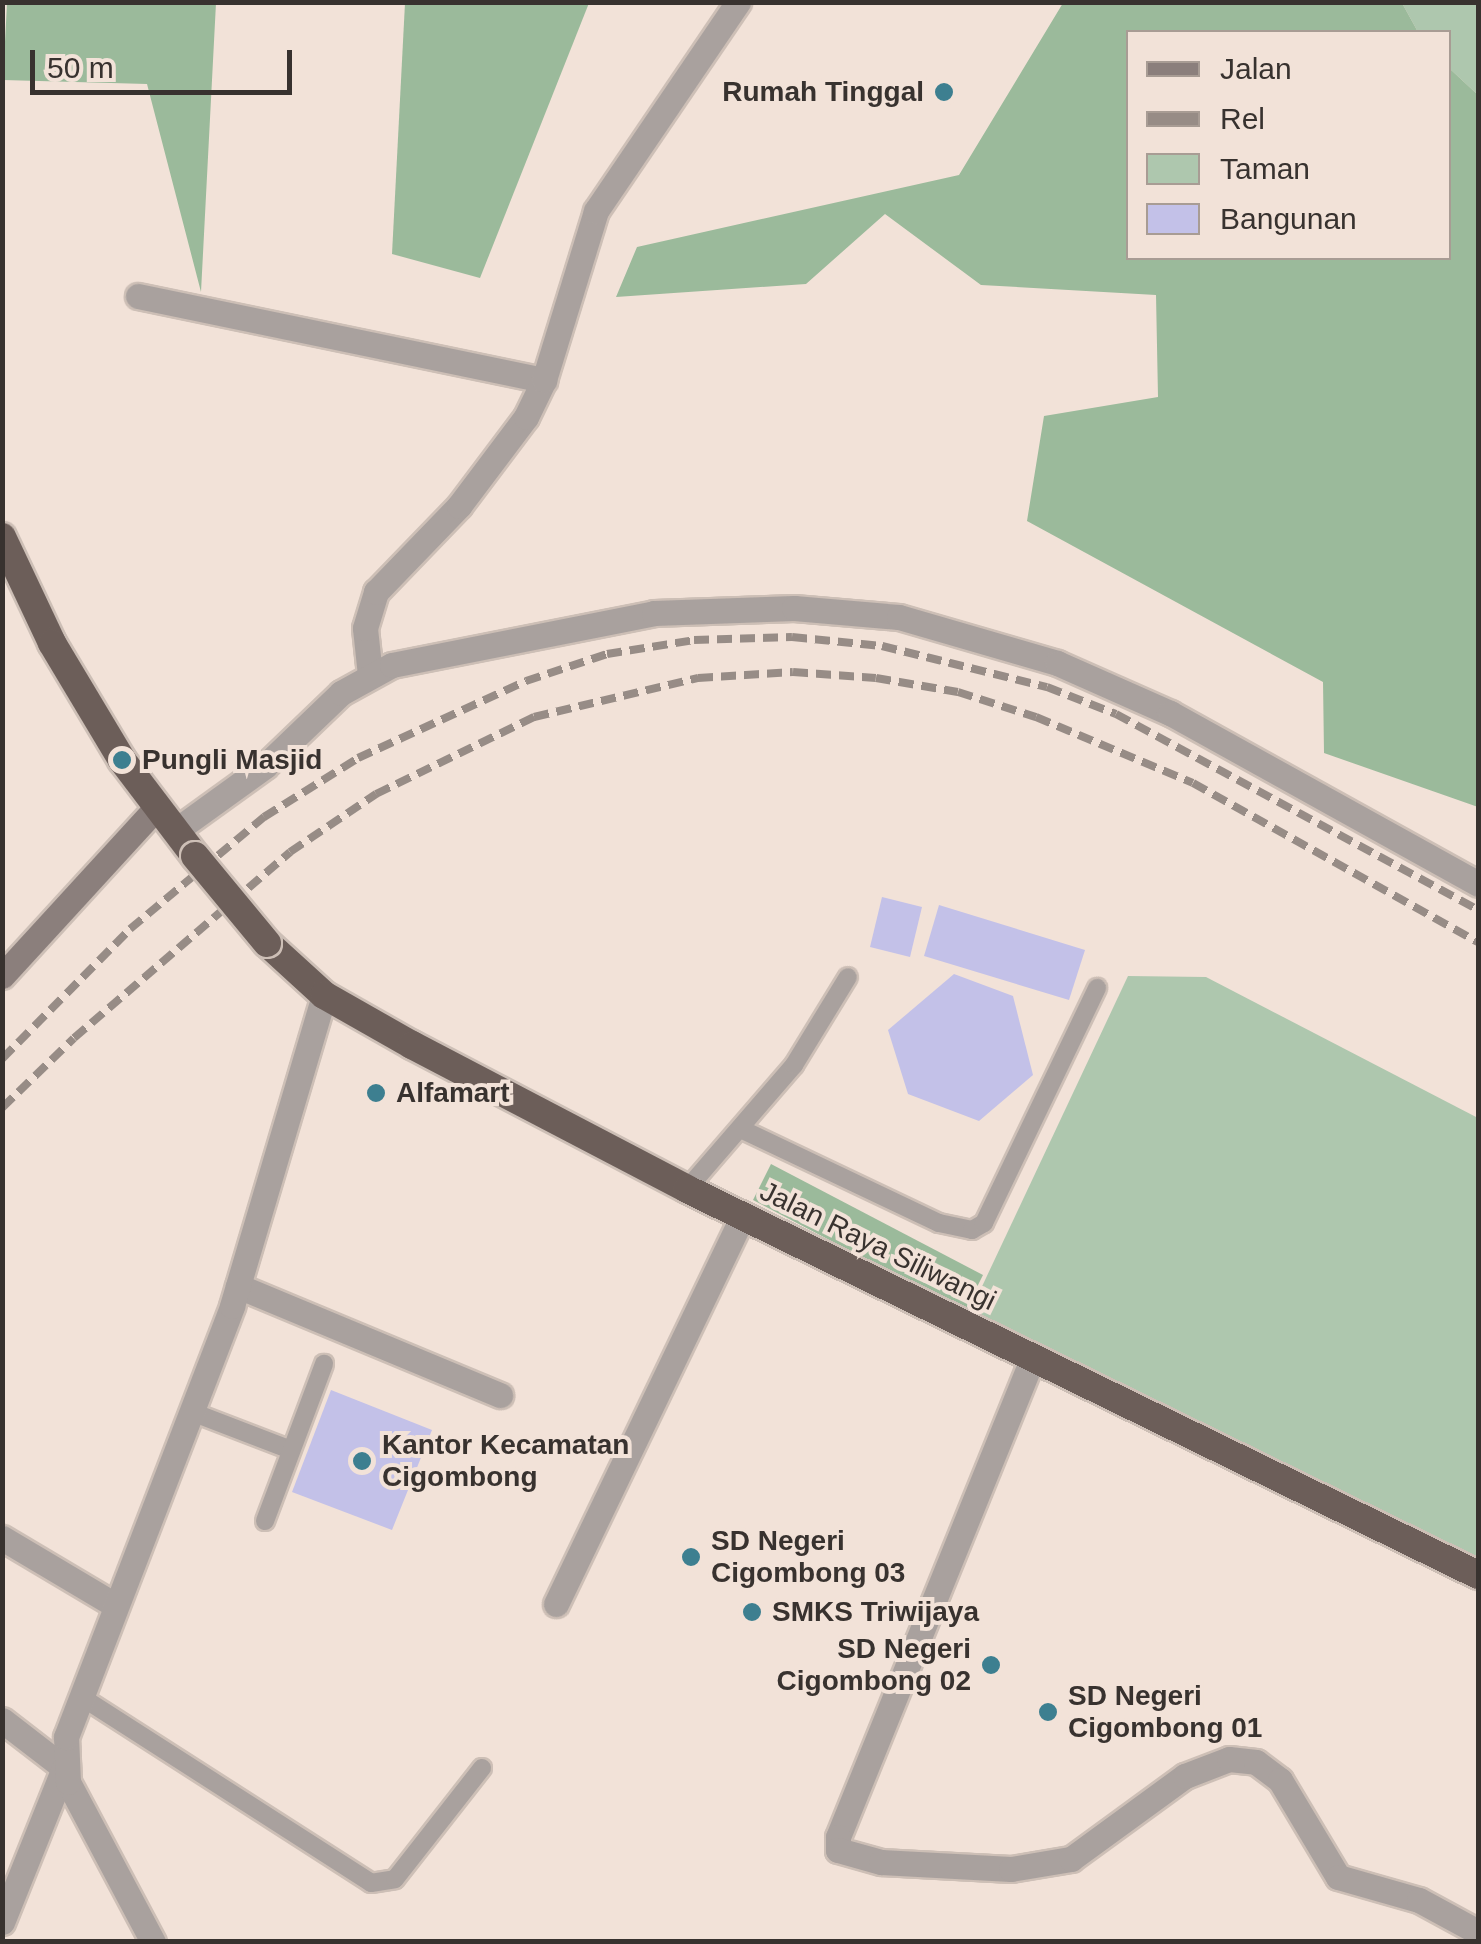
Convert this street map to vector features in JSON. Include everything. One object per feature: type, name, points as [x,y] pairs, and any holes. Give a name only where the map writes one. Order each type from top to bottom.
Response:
[{"type":"highway","name":"Jalan Raya Siliwangi","points":[[2,537],[52,643],[157,808],[267,944],[324,994],[687,1189],[1478,1576]]},
{"type":"main road","points":[[2,976],[157,808]]},
{"type":"street","points":[[370,675],[365,628],[376,592],[498,458],[544,380],[596,211],[738,2]]},
{"type":"street","points":[[138,296],[544,380]]},
{"type":"street","points":[[175,832],[266,766],[320,711],[370,675],[455,648],[654,613],[794,608],[899,617],[1000,642],[1170,713],[1478,884]]},
{"type":"street","points":[[2,1922],[64,1768],[80,1696],[238,1286],[324,994]]},
{"type":"street","points":[[556,1604],[743,1216]]},
{"type":"street","points":[[238,1286],[500,1395]]},
{"type":"street","points":[[1033,1358],[838,1837],[838,1850],[881,1862],[1011,1869],[1071,1859],[1186,1776],[1230,1759],[1256,1762],[1280,1780],[1338,1877],[1419,1900],[1478,1932]]},
{"type":"street","points":[[2,1538],[115,1605]]},
{"type":"street","points":[[2,1720],[64,1768],[153,1942]]},
{"type":"lane","points":[[687,1189],[743,1130],[794,1065],[848,977]]},
{"type":"lane","points":[[743,1130],[939,1223],[972,1230],[984,1223],[1097,988]]},
{"type":"lane","points":[[265,1522],[324,1364]]},
{"type":"lane","points":[[192,1412],[292,1450]]},
{"type":"lane","points":[[80,1696],[371,1883],[395,1879],[482,1768]]},
{"type":"green space","points":[[7,3],[216,3],[201,292],[147,84],[3,80]]},
{"type":"green space","points":[[405,3],[589,3],[480,278],[392,254]]},
{"type":"green space","points":[[1063,3],[1402,3],[1417,30],[1126,30],[1126,260],[1451,260],[1451,70],[1478,95],[1478,807],[1324,753],[1323,682],[1027,521],[1044,416],[1158,397],[1156,295],[981,285],[885,214],[806,284],[616,297],[637,247],[959,175]]},
{"type":"green space","points":[[1402,3],[1478,3],[1478,95],[1451,70],[1451,30],[1417,30]]},
{"type":"green space","points":[[1128,976],[1206,977],[1478,1118],[1478,1569],[970,1312]]},
{"type":"green space","points":[[771,1164],[983,1275],[965,1311],[753,1200]]},
{"type":"building","points":[[882,897],[922,907],[910,957],[870,947]]},
{"type":"building","points":[[939,905],[1085,950],[1069,1000],[924,956]]},
{"type":"building","points":[[954,974],[1013,996],[1033,1075],[979,1121],[908,1094],[888,1030]]},
{"type":"building","name":"Kantor Kecamatan Cigombong","points":[[331,1390],[432,1430],[392,1530],[292,1492]]},
{"type":"railway","points":[[2,1059],[130,929],[264,817],[358,758],[526,681],[607,654],[694,640],[792,637],[882,646],[1047,687],[1116,714],[1478,910]]},
{"type":"railway","points":[[2,1108],[74,1038],[290,852],[376,794],[534,717],[698,678],[793,672],[876,678],[958,692],[1036,717],[1193,783],[1478,942]]},
{"type":"place","name":"Rumah Tinggal","points":[[944,92]]},
{"type":"place","name":"Pungli Masjid","points":[[122,760]]},
{"type":"place","name":"Alfamart","points":[[376,1093]]},
{"type":"place","name":"Kantor Kecamatan Cigombong","points":[[362,1461]]},
{"type":"place","name":"SD Negeri Cigombong 03","points":[[691,1557]]},
{"type":"place","name":"SMKS Triwijaya","points":[[752,1612]]},
{"type":"place","name":"SD Negeri Cigombong 02","points":[[991,1665]]},
{"type":"place","name":"SD Negeri Cigombong 01","points":[[1048,1712]]}]
